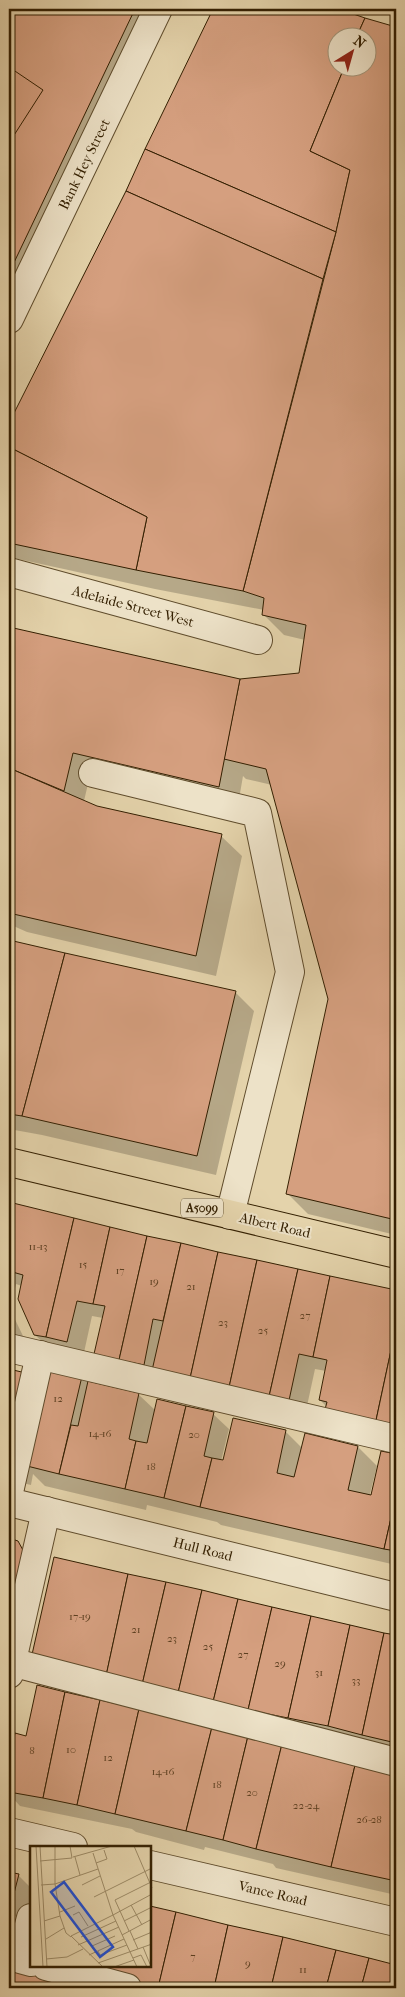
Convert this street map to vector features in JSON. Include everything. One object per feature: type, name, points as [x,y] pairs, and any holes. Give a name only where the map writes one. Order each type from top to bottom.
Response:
[{"type":"main road","name":"Albert Road","points":[[9,1162],[396,1254]]},
{"type":"street","name":"Bank Hey Street","points":[[9,319],[158,9]]},
{"type":"street","name":"Adelaide Street West","points":[[9,572],[258,640]]},
{"type":"street","points":[[93,773],[257,813],[290,972],[230,1215]]},
{"type":"street","points":[[9,1348],[396,1439]]},
{"type":"street","points":[[9,1492],[40,1355]]},
{"type":"street","name":"Hull Road","points":[[9,1502],[396,1596]]},
{"type":"street","points":[[46,1511],[10,1668],[396,1762]]},
{"type":"street","points":[[9,1832],[58,1845]]},
{"type":"street","name":"Vance Road","points":[[151,1865],[396,1922]]},
{"type":"street","points":[[30,1922],[20,1959],[30,1962]]},
{"type":"street","points":[[50,1967],[127,1988]]},
{"type":"building","points":[[9,9],[135,9],[9,273]]},
{"type":"building","points":[[213,9],[339,9],[365,18],[360,28],[328,28],[328,78],[340,78],[310,151],[350,170],[336,232],[145,149]]},
{"type":"building","points":[[365,18],[396,27],[396,1220],[286,1194],[328,999],[266,769],[224,759],[240,679],[299,673],[306,625],[262,615],[264,598],[243,591],[336,232],[350,170],[310,151],[340,78],[378,78],[378,28],[360,28]]},
{"type":"building","points":[[9,67],[43,90],[9,143]]},
{"type":"building","points":[[145,149],[336,232],[323,279],[126,191]]},
{"type":"building","points":[[126,191],[323,279],[243,591],[136,570],[147,517],[9,447],[9,423]]},
{"type":"building","points":[[9,447],[147,517],[136,570],[9,543]]},
{"type":"building","points":[[9,627],[240,679],[219,787],[73,753],[64,791],[9,768]]},
{"type":"building","points":[[9,768],[97,806],[222,834],[196,956],[9,913]]},
{"type":"building","points":[[9,940],[65,953],[22,1116],[9,1114]]},
{"type":"building","points":[[65,953],[236,991],[197,1156],[22,1116]]},
{"type":"building","points":[[13,1203],[74,1218],[46,1337],[34,1335],[18,1299],[23,1275],[9,1271],[9,1220]]},
{"type":"building","points":[[74,1218],[110,1227],[93,1304],[77,1301],[67,1342],[46,1337]]},
{"type":"building","points":[[110,1227],[147,1236],[119,1360],[94,1354],[105,1306],[93,1304]]},
{"type":"building","points":[[147,1236],[181,1243],[163,1321],[153,1319],[144,1365],[119,1360]]},
{"type":"building","points":[[181,1243],[218,1252],[189,1383],[151,1375]]},
{"type":"building","points":[[218,1252],[257,1260],[228,1392],[189,1383]]},
{"type":"building","points":[[257,1260],[298,1269],[268,1401],[228,1392]]},
{"type":"building","points":[[298,1269],[330,1276],[313,1357],[299,1354],[288,1405],[268,1401]]},
{"type":"building","points":[[330,1276],[396,1290],[396,1327],[375,1425],[324,1413],[327,1402],[319,1400],[327,1360],[313,1357]]},
{"type":"building","points":[[396,1327],[396,1430],[375,1425]]},
{"type":"building","points":[[47,1364],[83,1372],[59,1474],[23,1465]]},
{"type":"building","points":[[9,1369],[30,1374],[9,1464]]},
{"type":"building","points":[[88,1381],[139,1393],[129,1439],[136,1441],[125,1489],[59,1474],[71,1425],[78,1426]]},
{"type":"building","points":[[157,1399],[186,1406],[164,1498],[125,1489],[136,1441],[147,1443]]},
{"type":"building","points":[[186,1406],[214,1412],[204,1456],[212,1458],[200,1507],[164,1498]]},
{"type":"building","points":[[233,1418],[286,1430],[277,1473],[294,1477],[305,1433],[358,1446],[348,1490],[371,1495],[381,1451],[396,1454],[396,1496],[384,1549],[200,1507],[212,1458],[223,1460]]},
{"type":"building","points":[[396,1496],[396,1551],[384,1549]]},
{"type":"building","points":[[9,1538],[18,1541],[24,1552],[9,1623]]},
{"type":"building","points":[[54,1557],[128,1574],[106,1676],[31,1659]]},
{"type":"building","points":[[128,1574],[166,1582],[142,1685],[106,1676]]},
{"type":"building","points":[[166,1582],[202,1590],[178,1693],[142,1685]]},
{"type":"building","points":[[202,1590],[238,1599],[213,1702],[178,1693]]},
{"type":"building","points":[[238,1599],[272,1607],[248,1710],[213,1702]]},
{"type":"building","points":[[272,1607],[311,1616],[288,1718],[248,1710]]},
{"type":"building","points":[[311,1616],[350,1625],[328,1726],[288,1718]]},
{"type":"building","points":[[350,1625],[384,1633],[362,1735],[328,1726]]},
{"type":"building","points":[[384,1633],[396,1635],[396,1743],[362,1735]]},
{"type":"building","points":[[37,1685],[65,1692],[43,1798],[9,1792],[9,1765],[15,1733],[26,1736]]},
{"type":"building","points":[[65,1692],[100,1700],[77,1805],[43,1798]]},
{"type":"building","points":[[100,1700],[139,1709],[115,1814],[77,1805]]},
{"type":"building","points":[[139,1709],[212,1727],[186,1831],[115,1814]]},
{"type":"building","points":[[212,1727],[248,1736],[223,1840],[186,1831]]},
{"type":"building","points":[[248,1736],[282,1744],[256,1849],[223,1840]]},
{"type":"building","points":[[282,1744],[356,1761],[331,1867],[256,1849]]},
{"type":"building","points":[[356,1761],[396,1771],[396,1881],[331,1867]]},
{"type":"building","points":[[9,1872],[19,1874],[11,1905],[9,1904]]},
{"type":"building","points":[[151,1906],[176,1912],[158,1988],[141,1988],[104,1977],[107,1967],[151,1967]]},
{"type":"building","points":[[176,1912],[228,1925],[214,1988],[158,1988]]},
{"type":"building","points":[[228,1925],[283,1937],[271,1988],[214,1988]]},
{"type":"building","points":[[283,1937],[336,1950],[326,1988],[271,1988]]},
{"type":"building","points":[[336,1950],[369,1958],[361,1988],[326,1988]]},
{"type":"building","points":[[9,1952],[30,1965],[30,1967],[51,1978],[48,1988],[27,1988],[9,1984]]},
{"type":"building","points":[[369,1958],[396,1965],[396,1988],[361,1988]]},
{"type":"building","points":[[51,1978],[81,1988],[48,1988]]}]
